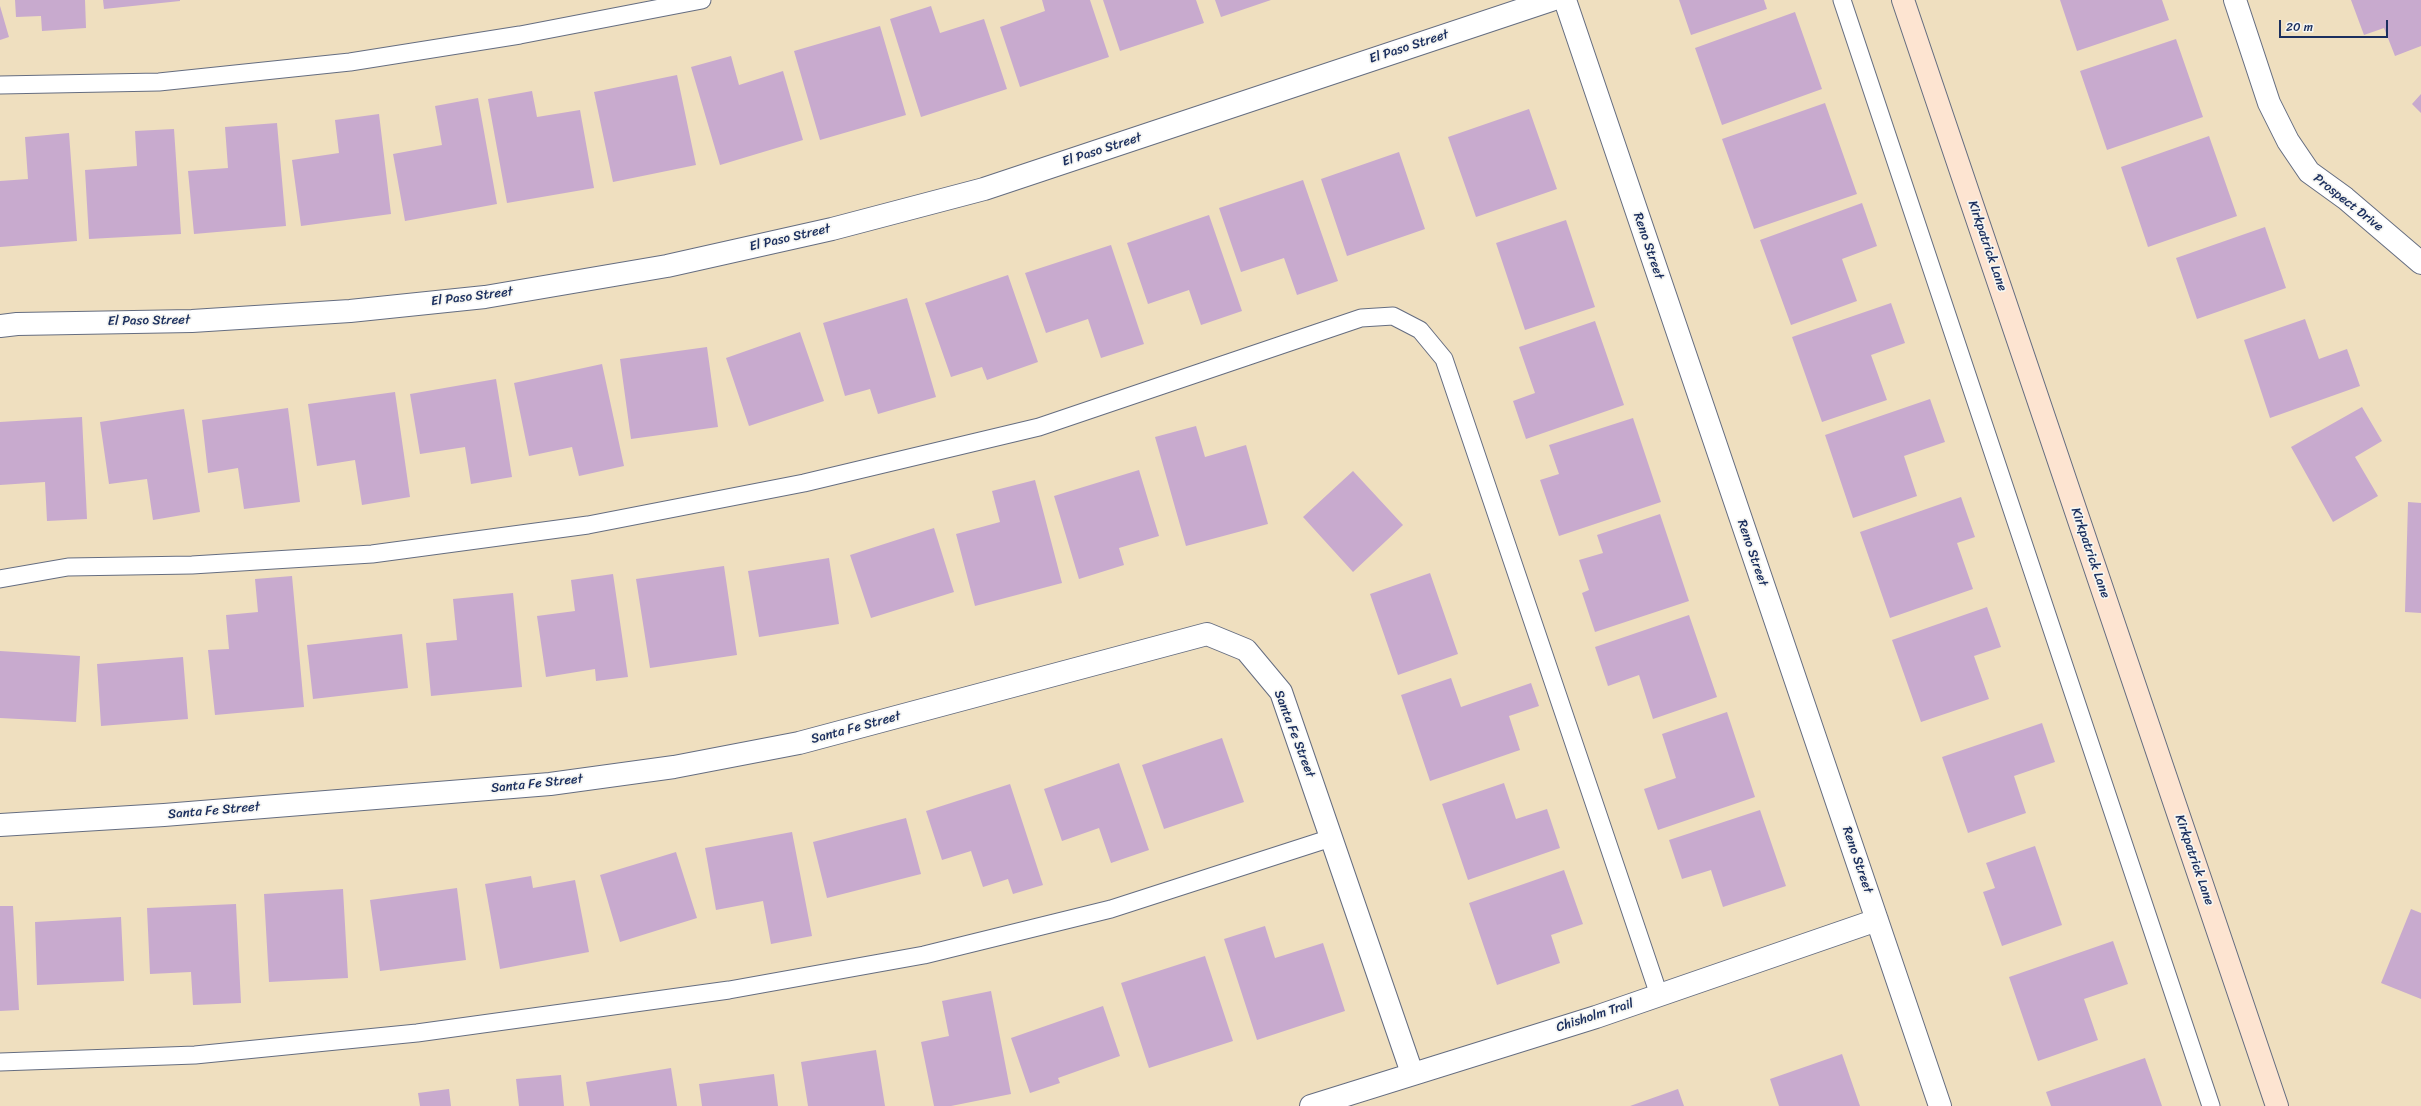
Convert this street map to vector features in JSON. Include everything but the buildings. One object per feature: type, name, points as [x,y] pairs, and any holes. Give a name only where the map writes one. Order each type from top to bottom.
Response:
[{"type":"street","name":"El Paso Street","points":[[0,326],[16,324],[192,321],[350,311],[485,297],[667,266],[832,229],[984,189],[1551,0]]},
{"type":"street","name":"Reno Street","points":[[1565,0],[1940,1106]]},
{"type":"street","name":"Kirkpatrick Lane","points":[[1903,0],[2277,1106]]},
{"type":"street","name":"Prospect Drive","points":[[2235,0],[2269,103],[2288,141],[2309,172],[2345,198],[2421,263]]},
{"type":"street","name":"Santa Fe Street","points":[[0,825],[164,815],[542,784],[674,767],[799,743],[1207,634],[1246,650],[1281,692],[1412,1073]]},
{"type":"street","name":"Chisholm Trail","points":[[1311,1106],[1659,995],[1877,920]]},
{"type":"lane","points":[[0,85],[159,82],[350,62],[520,35],[702,0]]},
{"type":"lane","points":[[1842,0],[2211,1106]]},
{"type":"lane","points":[[0,579],[68,567],[192,565],[372,554],[588,525],[804,483],[1039,427],[1361,318],[1393,316],[1420,330],[1444,359],[1659,995]]},
{"type":"lane","points":[[0,1062],[195,1055],[402,1035],[729,990],[924,955],[1104,911],[1331,838]]}]
